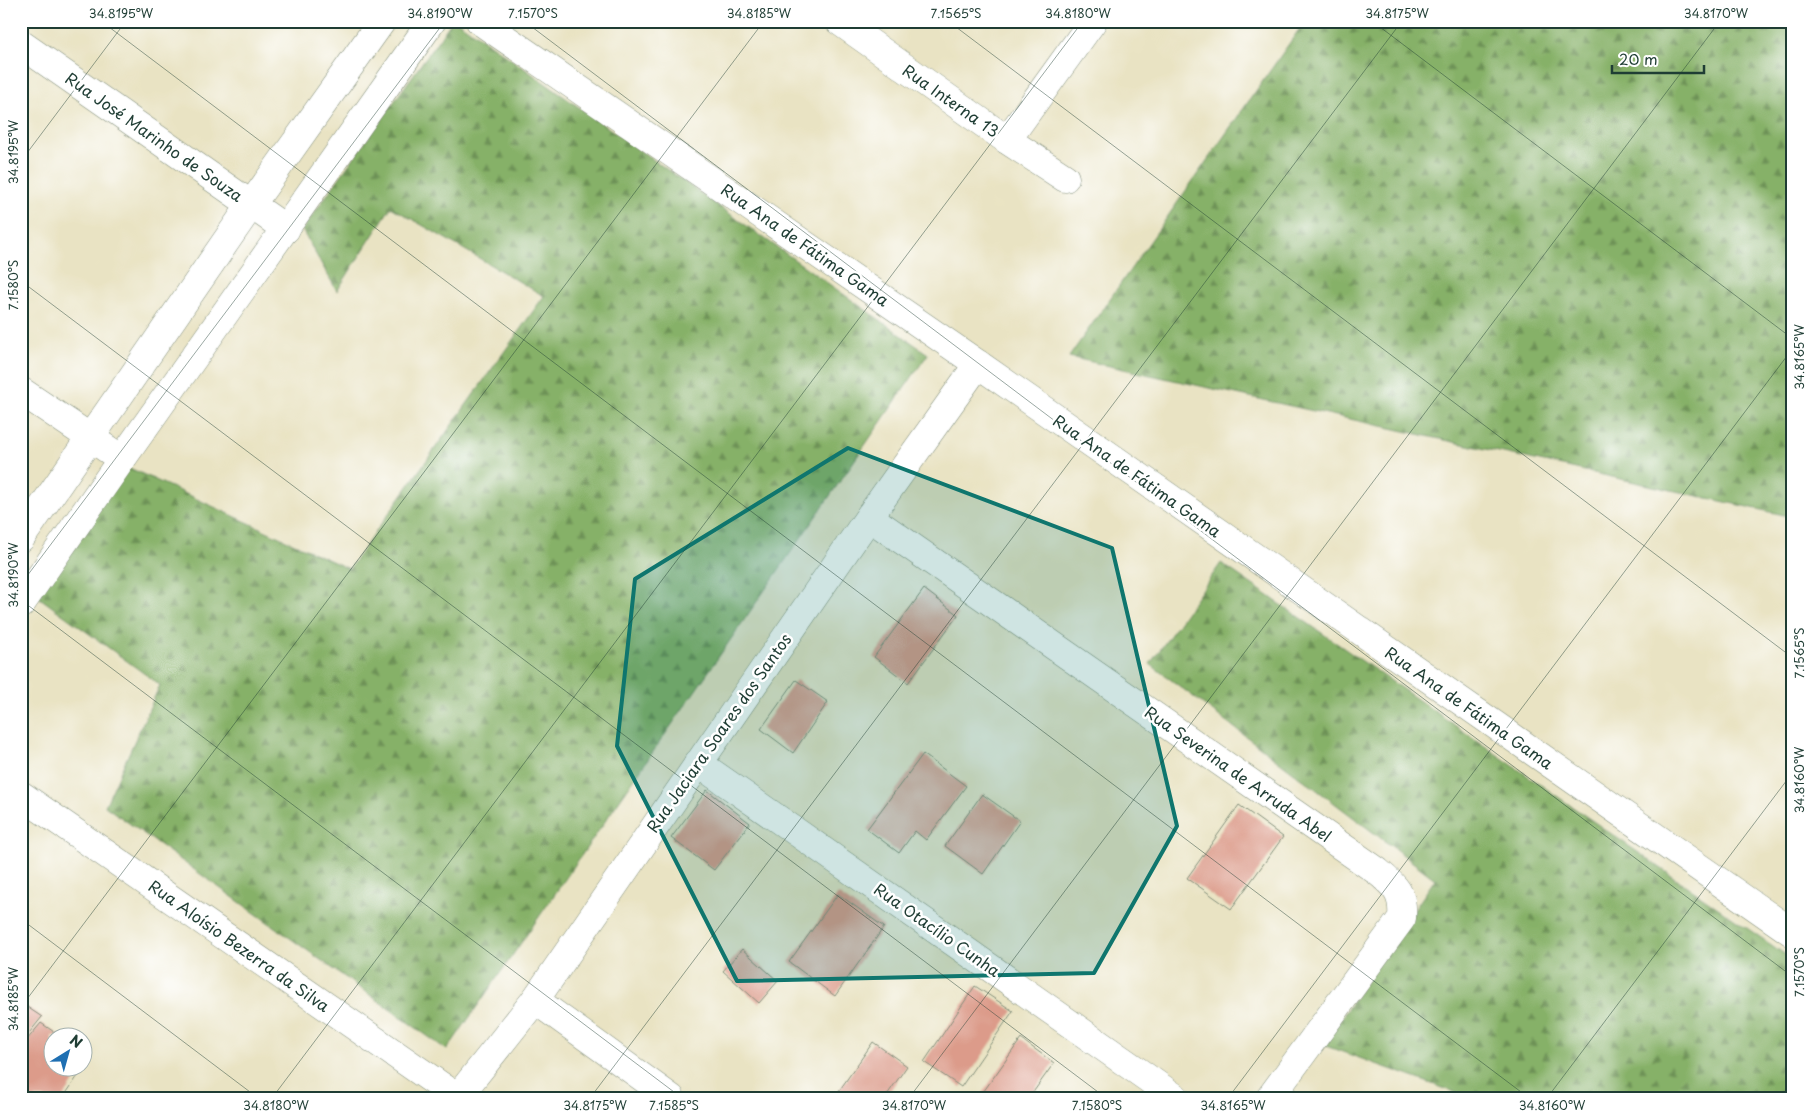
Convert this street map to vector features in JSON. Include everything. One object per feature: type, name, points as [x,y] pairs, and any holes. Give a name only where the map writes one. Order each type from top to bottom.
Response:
[{"type":"street","points":[[21,538],[251,205],[382,21]]},
{"type":"street","points":[[21,604],[432,21]]},
{"type":"street","name":"Rua Ana de Fátima Gama","points":[[480,21],[978,364],[1793,933]]},
{"type":"street","name":"Rua Interna 13","points":[[839,21],[1007,140],[1065,178]]},
{"type":"street","points":[[1007,140],[1093,21]]},
{"type":"street","name":"Rua José Marinho de Souza","points":[[21,44],[286,229]]},
{"type":"street","name":"Rua Jaciara Soares dos Santos","points":[[457,1097],[534,1000],[869,517],[978,364]]},
{"type":"street","points":[[21,391],[122,459]]},
{"type":"street","name":"Rua Severina de Arruda Abel","points":[[869,517],[1377,871],[1391,882],[1399,893],[1403,904],[1402,918],[1270,1098]]},
{"type":"street","name":"Rua Otacílio Cunha","points":[[698,763],[1176,1098]]},
{"type":"street","name":"Rua Aloísio Bezerra da Silva","points":[[21,796],[457,1097]]},
{"type":"street","points":[[534,1000],[671,1098]]},
{"type":"highlighted area","points":[[848,448],[1112,548],[1177,826],[1094,973],[737,981],[617,746],[635,579]]},
{"type":"green space","points":[[452,21],[457,21],[928,354],[447,1050],[105,806],[160,685],[33,593],[125,466],[349,569],[544,296],[391,207],[337,291],[302,230]]},
{"type":"green space","points":[[1305,21],[1793,21],[1793,517],[1069,357]]},
{"type":"green space","points":[[1221,563],[1793,960],[1793,1098],[1471,1098],[1323,1045],[1435,879],[1150,664]]},
{"type":"building","points":[[924,589],[958,615],[908,683],[874,657]]},
{"type":"building","points":[[796,680],[828,702],[793,753],[761,729]]},
{"type":"building","points":[[923,754],[966,786],[926,840],[915,831],[899,853],[867,829]]},
{"type":"building","points":[[707,790],[750,823],[714,870],[671,838]]},
{"type":"building","points":[[982,794],[1020,821],[983,874],[945,846]]},
{"type":"building","points":[[1239,805],[1283,837],[1231,909],[1187,878]]},
{"type":"building","points":[[838,894],[884,927],[835,996],[789,962]]},
{"type":"building","points":[[742,949],[778,981],[759,1003],[723,971]]},
{"type":"building","points":[[975,986],[1013,1011],[961,1087],[924,1062]]},
{"type":"building","points":[[21,1003],[42,1017],[21,1043]]},
{"type":"building","points":[[41,1023],[45,1026],[42,1026],[42,1076],[78,1076],[63,1098],[21,1098],[21,1047]]},
{"type":"building","points":[[1021,1039],[1054,1063],[1029,1098],[985,1098],[981,1095]]},
{"type":"building","points":[[873,1042],[907,1066],[885,1098],[834,1098]]}]
